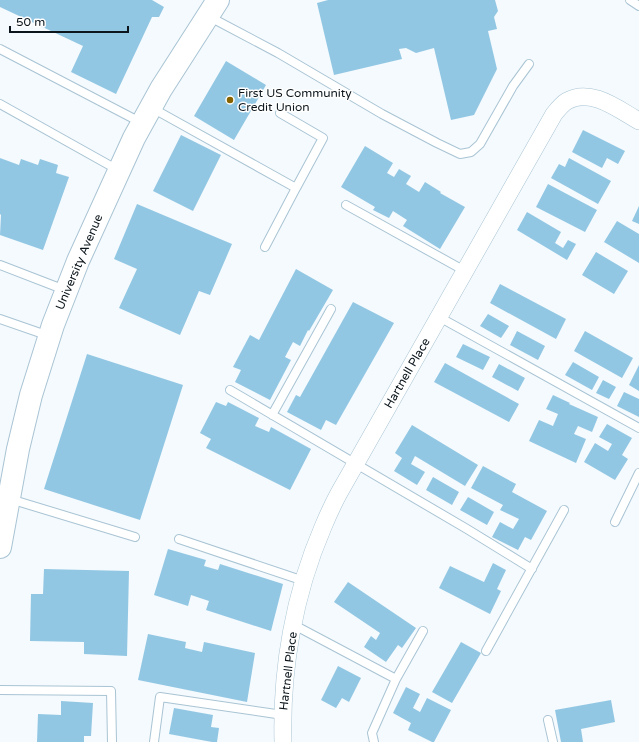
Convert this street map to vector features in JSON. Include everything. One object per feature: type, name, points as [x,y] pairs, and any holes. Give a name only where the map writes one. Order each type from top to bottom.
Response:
[{"type":"street","name":"University Avenue","points":[[0,547],[5,511],[18,449],[31,395],[52,325],[78,261],[134,138],[161,89],[211,6]]},
{"type":"street","name":"Hartnell Place","points":[[283,742],[284,690],[288,651],[304,581],[323,527],[339,493],[554,114],[561,105],[568,100],[580,96],[591,96],[602,100],[639,121]]},
{"type":"lane","points":[[630,0],[639,6]]},
{"type":"lane","points":[[211,6],[278,53],[382,114],[460,154],[472,152],[480,144],[513,86],[529,64]]},
{"type":"lane","points":[[0,49],[147,116],[296,188]]},
{"type":"lane","points":[[0,104],[119,171]]},
{"type":"lane","points":[[265,247],[323,138],[280,113]]},
{"type":"lane","points":[[346,205],[465,271]]},
{"type":"lane","points":[[0,265],[66,290]]},
{"type":"lane","points":[[272,415],[331,309]]},
{"type":"lane","points":[[438,317],[639,428]]},
{"type":"lane","points":[[0,319],[49,336]]},
{"type":"lane","points":[[230,390],[532,569]]},
{"type":"lane","points":[[615,522],[639,473]]},
{"type":"lane","points":[[486,651],[564,510]]},
{"type":"lane","points":[[5,511],[135,537]]},
{"type":"lane","points":[[179,538],[304,581]]},
{"type":"lane","points":[[294,625],[396,679]]},
{"type":"lane","points":[[374,742],[372,733],[396,679],[423,631]]},
{"type":"lane","points":[[0,690],[112,691],[112,742]]},
{"type":"lane","points":[[154,742],[160,697],[283,715]]},
{"type":"lane","points":[[548,720],[553,742]]},
{"type":"building","points":[[0,0],[152,0],[164,7],[159,17],[152,17],[116,94],[71,72],[83,46],[0,7]]},
{"type":"building","points":[[328,0],[495,0],[498,11],[494,17],[497,29],[488,31],[497,69],[474,115],[451,120],[434,48],[416,53],[406,48],[399,49],[402,59],[334,75],[317,3]]},
{"type":"building","name":"First US Community Credit Union","points":[[226,61],[266,85],[234,140],[194,116]]},
{"type":"building","points":[[583,130],[625,151],[618,164],[607,158],[602,168],[572,152]]},
{"type":"building","points":[[181,135],[221,155],[193,211],[153,191]]},
{"type":"building","points":[[365,146],[393,163],[387,173],[394,177],[399,169],[411,176],[406,184],[419,192],[425,182],[441,192],[440,193],[465,207],[440,249],[403,226],[407,220],[393,211],[389,218],[373,210],[375,207],[341,187]]},
{"type":"building","points":[[0,158],[19,165],[21,159],[38,165],[40,159],[58,165],[56,173],[69,177],[43,250],[0,235]]},
{"type":"building","points":[[569,158],[611,181],[598,204],[551,178],[559,164],[565,167]]},
{"type":"building","points":[[548,184],[597,210],[585,232],[536,207]]},
{"type":"building","points":[[137,204],[232,244],[210,295],[199,291],[180,335],[119,308],[137,269],[114,259]]},
{"type":"building","points":[[639,206],[639,224],[632,221]]},
{"type":"building","points":[[527,212],[561,232],[555,243],[563,248],[568,240],[576,244],[567,260],[517,230]]},
{"type":"building","points":[[617,221],[639,234],[639,263],[604,242]]},
{"type":"building","points":[[596,252],[628,271],[614,294],[582,275]]},
{"type":"building","points":[[296,269],[333,290],[309,331],[308,330],[300,346],[293,342],[285,357],[291,360],[270,400],[235,382],[241,370],[233,367],[250,335],[259,340]]},
{"type":"building","points":[[500,284],[566,319],[556,339],[490,303]]},
{"type":"building","points":[[353,302],[394,323],[336,425],[326,420],[321,430],[287,412],[296,395],[300,397]]},
{"type":"building","points":[[488,314],[509,326],[501,338],[480,326]]},
{"type":"building","points":[[517,331],[545,346],[538,360],[510,345]]},
{"type":"building","points":[[585,331],[633,358],[622,378],[574,351]]},
{"type":"building","points":[[463,344],[490,357],[483,370],[456,357]]},
{"type":"building","points":[[87,354],[183,385],[140,520],[44,489]]},
{"type":"building","points":[[573,362],[599,377],[592,390],[565,375]]},
{"type":"building","points":[[445,363],[519,404],[509,422],[434,382]]},
{"type":"building","points":[[499,364],[525,378],[518,391],[492,377]]},
{"type":"building","points":[[639,365],[639,391],[629,385]]},
{"type":"building","points":[[603,380],[616,387],[609,399],[596,393]]},
{"type":"building","points":[[624,392],[639,399],[639,417],[617,406]]},
{"type":"building","points":[[553,395],[598,417],[592,432],[578,426],[574,434],[586,439],[576,463],[529,441],[539,420],[553,426],[558,414],[546,409]]},
{"type":"building","points":[[216,402],[226,406],[228,402],[259,418],[255,426],[269,432],[271,427],[311,449],[290,490],[206,448],[211,439],[200,433]]},
{"type":"building","points":[[607,424],[632,438],[622,455],[628,459],[615,480],[584,462],[595,443],[608,451],[612,444],[599,437]]},
{"type":"building","points":[[412,425],[478,465],[465,486],[415,456],[411,464],[425,472],[417,485],[394,471],[402,458],[395,453]]},
{"type":"building","points":[[483,466],[516,484],[512,492],[547,511],[531,540],[525,537],[518,550],[492,537],[500,522],[513,529],[519,519],[500,510],[503,505],[471,488]]},
{"type":"building","points":[[433,477],[459,492],[452,505],[426,490]]},
{"type":"building","points":[[468,497],[494,512],[487,525],[460,510]]},
{"type":"building","points":[[168,549],[206,560],[204,566],[218,570],[220,564],[283,584],[271,631],[206,610],[209,601],[191,595],[188,606],[154,595]]},
{"type":"building","points":[[493,563],[506,570],[497,589],[501,591],[490,614],[439,588],[450,566],[484,582]]},
{"type":"building","points":[[44,569],[129,571],[127,656],[84,654],[84,642],[30,641],[31,594],[43,594]]},
{"type":"building","points":[[348,582],[416,628],[402,648],[398,645],[386,662],[364,647],[371,636],[376,640],[380,633],[334,602]]},
{"type":"building","points":[[148,634],[186,642],[185,648],[202,652],[204,642],[255,653],[247,702],[138,680]]},
{"type":"building","points":[[461,642],[481,653],[452,703],[432,692]]},
{"type":"building","points":[[338,666],[361,678],[349,702],[342,698],[336,708],[321,700]]},
{"type":"building","points":[[406,687],[420,694],[413,708],[420,712],[427,698],[451,710],[434,742],[408,730],[411,723],[393,713]]},
{"type":"building","points":[[611,700],[615,722],[581,729],[583,742],[561,742],[555,710]]},
{"type":"building","points":[[61,701],[93,703],[91,736],[84,736],[84,742],[37,742],[38,714],[61,715]]},
{"type":"building","points":[[174,708],[213,715],[211,727],[219,728],[217,742],[169,734]]},
{"type":"place","name":"First US Community Credit Union","points":[[230,100]]}]
